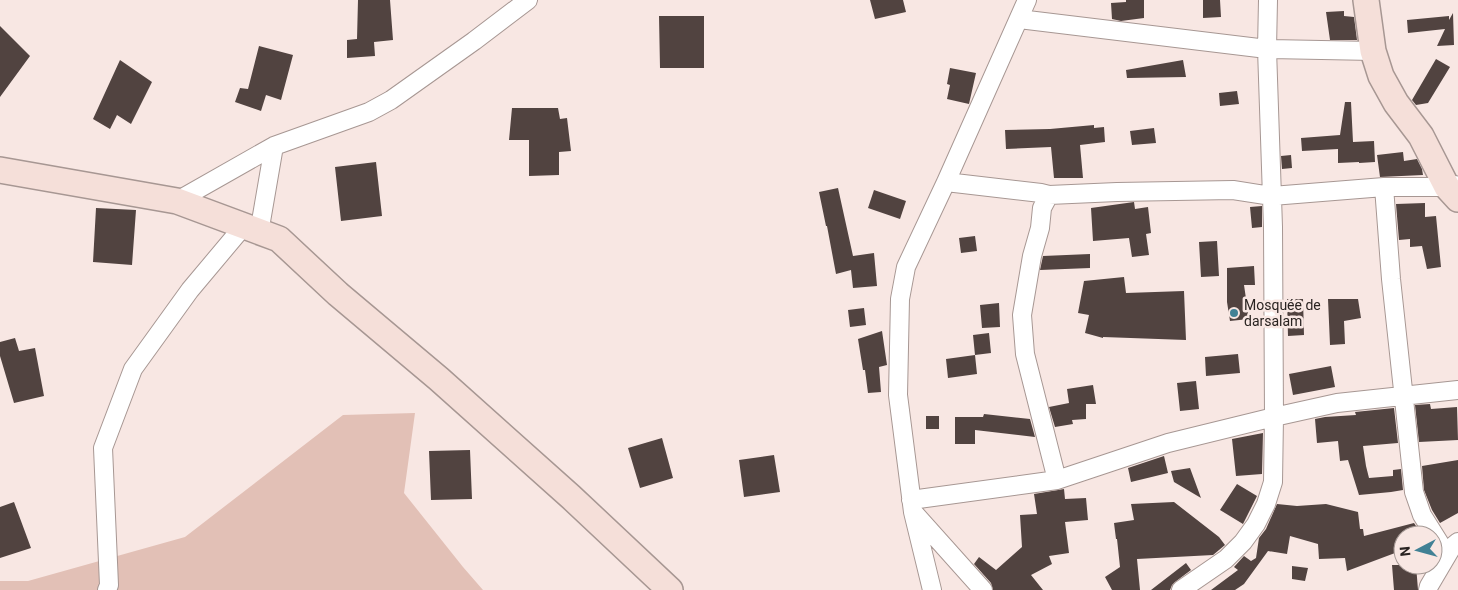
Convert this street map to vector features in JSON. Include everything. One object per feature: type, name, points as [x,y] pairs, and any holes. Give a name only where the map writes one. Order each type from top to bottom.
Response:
[{"type":"street","points":[[177,201],[274,146],[369,112],[391,100],[474,42],[528,0]]},
{"type":"street","points":[[932,590],[912,506],[898,395],[900,299],[906,267],[1027,0]]},
{"type":"street","points":[[1181,590],[1226,559],[1242,542],[1256,524],[1266,504],[1273,482],[1272,196],[1267,49],[1268,0]]},
{"type":"street","points":[[1366,0],[1373,51],[1381,76],[1396,103],[1421,136],[1454,190]]},
{"type":"street","points":[[1019,19],[1267,49],[1373,51]]},
{"type":"street","points":[[259,233],[274,146]]},
{"type":"street","points":[[0,170],[177,201],[259,233]]},
{"type":"street","points":[[0,176],[45,178]]},
{"type":"street","points":[[946,182],[1040,192],[1049,195],[1233,190],[1272,196],[1384,187],[1454,190]]},
{"type":"street","points":[[1384,187],[1403,396],[1414,492],[1422,515],[1453,549],[1428,590]]},
{"type":"street","points":[[1049,195],[1042,208],[1040,228],[1032,256],[1022,315],[1025,354],[1057,480]]},
{"type":"street","points":[[107,590],[109,585],[103,448],[133,369],[190,290],[242,228],[279,239],[338,294],[439,379],[571,497],[670,590]]},
{"type":"street","points":[[912,506],[1057,480],[1168,443],[1337,403],[1458,390]]},
{"type":"street","points":[[912,506],[983,590]]},
{"type":"shaded area","points":[[415,413],[404,493],[483,590],[0,590],[0,581],[28,581],[185,537],[343,415]]},
{"type":"building","points":[[358,0],[390,0],[393,40],[374,42],[375,56],[347,58],[347,40],[357,39]]},
{"type":"building","points":[[870,0],[903,0],[906,12],[875,19]]},
{"type":"building","points":[[1126,0],[1144,0],[1144,18],[1121,21],[1112,19],[1111,3],[1126,2]]},
{"type":"building","points":[[1203,0],[1220,0],[1221,17],[1203,18]]},
{"type":"building","points":[[1344,11],[1344,16],[1354,17],[1357,40],[1330,40],[1326,12]]},
{"type":"building","points":[[1453,13],[1454,45],[1437,46],[1445,29],[1408,33],[1407,20],[1449,16],[1449,20]]},
{"type":"building","points":[[659,16],[704,16],[704,68],[660,68]]},
{"type":"building","points":[[0,26],[30,56],[0,97]]},
{"type":"building","points":[[259,46],[293,55],[281,100],[266,95],[261,111],[235,102],[240,88],[248,89]]},
{"type":"building","points":[[1436,59],[1450,67],[1428,103],[1416,105],[1412,100]]},
{"type":"building","points":[[120,60],[152,82],[131,124],[117,115],[110,129],[93,119]]},
{"type":"building","points":[[1183,60],[1186,77],[1127,78],[1126,70]]},
{"type":"building","points":[[950,68],[976,73],[969,104],[947,99],[950,85],[947,84]]},
{"type":"building","points":[[1237,91],[1239,104],[1220,106],[1219,93]]},
{"type":"building","points":[[1345,102],[1351,102],[1353,142],[1374,141],[1375,162],[1338,163],[1338,149],[1302,151],[1301,138],[1340,135]]},
{"type":"building","points":[[512,108],[558,108],[560,119],[567,118],[571,151],[559,152],[559,175],[529,176],[529,140],[509,140]]},
{"type":"building","points":[[1094,125],[1094,128],[1104,127],[1105,142],[1080,145],[1083,178],[1054,178],[1051,147],[1006,149],[1005,130],[1050,129]]},
{"type":"building","points":[[1154,128],[1156,143],[1132,145],[1130,131]]},
{"type":"building","points":[[1403,152],[1404,161],[1417,159],[1423,175],[1380,177],[1377,155]]},
{"type":"building","points":[[1291,155],[1292,168],[1282,169],[1281,156]]},
{"type":"building","points":[[376,162],[382,216],[341,221],[335,167]]},
{"type":"building","points":[[838,188],[853,256],[874,253],[877,286],[853,288],[851,270],[836,274],[819,192]]},
{"type":"building","points":[[874,190],[906,201],[900,219],[868,208]]},
{"type":"building","points":[[1134,202],[1135,209],[1148,207],[1151,233],[1146,234],[1149,255],[1132,257],[1129,238],[1093,241],[1091,208]]},
{"type":"building","points":[[1425,203],[1425,217],[1436,216],[1441,267],[1427,269],[1422,246],[1410,247],[1410,239],[1399,240],[1396,204]]},
{"type":"building","points":[[1262,206],[1262,227],[1252,228],[1250,207]]},
{"type":"building","points":[[96,208],[136,210],[132,265],[93,262]]},
{"type":"building","points":[[975,236],[977,251],[961,253],[959,238]]},
{"type":"building","points":[[1217,241],[1219,276],[1201,277],[1199,242]]},
{"type":"building","points":[[1090,254],[1090,268],[1040,270],[1043,256]]},
{"type":"building","points":[[1254,266],[1255,285],[1244,285],[1249,319],[1230,321],[1227,302],[1227,268]]},
{"type":"building","points":[[1124,277],[1126,293],[1184,291],[1186,340],[1103,338],[1085,333],[1089,315],[1078,313],[1084,281]]},
{"type":"building","points":[[1287,299],[1303,299],[1304,335],[1288,336]]},
{"type":"building","points":[[1328,299],[1358,299],[1361,318],[1344,321],[1345,344],[1330,345]]},
{"type":"building","points":[[999,303],[1000,327],[982,328],[980,305]]},
{"type":"building","points":[[864,308],[866,325],[850,327],[848,310]]},
{"type":"building","points":[[882,331],[887,365],[879,367],[881,392],[868,393],[858,339]]},
{"type":"building","points":[[989,333],[991,353],[975,355],[973,335]]},
{"type":"building","points":[[15,338],[19,351],[35,348],[44,396],[14,403],[0,356],[0,342]]},
{"type":"building","points":[[1238,354],[1240,373],[1206,376],[1205,357]]},
{"type":"building","points":[[975,355],[977,374],[948,378],[946,359]]},
{"type":"building","points":[[1331,366],[1335,387],[1293,395],[1289,374]]},
{"type":"building","points":[[1196,381],[1199,409],[1180,411],[1177,383]]},
{"type":"building","points":[[1093,385],[1096,404],[1086,404],[1086,419],[1072,420],[1073,424],[1055,427],[1049,407],[1069,403],[1067,389]]},
{"type":"building","points":[[1430,404],[1431,409],[1457,407],[1458,440],[1419,442],[1415,405]]},
{"type":"building","points":[[1394,408],[1398,443],[1363,446],[1369,478],[1393,476],[1393,470],[1401,469],[1403,490],[1359,495],[1348,460],[1340,461],[1338,441],[1317,443],[1315,419],[1356,415],[1355,412]]},
{"type":"building","points":[[984,414],[1030,419],[1035,437],[975,430],[975,444],[955,444],[955,417],[983,417]]},
{"type":"building","points":[[926,416],[939,416],[939,429],[926,429]]},
{"type":"building","points":[[1263,433],[1262,474],[1236,476],[1232,439]]},
{"type":"building","points":[[662,438],[673,478],[640,488],[628,448]]},
{"type":"building","points":[[470,450],[472,499],[431,500],[429,451]]},
{"type":"building","points":[[774,455],[780,492],[744,497],[739,460]]},
{"type":"building","points":[[1164,456],[1168,473],[1131,482],[1128,468]]},
{"type":"building","points":[[1458,460],[1458,513],[1440,523],[1432,510],[1424,490],[1422,466]]},
{"type":"building","points":[[1190,468],[1201,498],[1174,482],[1171,471]]},
{"type":"building","points":[[1237,484],[1257,496],[1243,524],[1220,510]]},
{"type":"building","points":[[1064,489],[1065,499],[1086,498],[1088,520],[1065,522],[1069,553],[1049,556],[1052,564],[1031,575],[1043,590],[993,590],[991,583],[974,564],[979,557],[996,570],[1022,547],[1020,515],[1037,514],[1034,494]]},
{"type":"building","points":[[14,502],[31,548],[0,558],[0,507]]},
{"type":"building","points":[[1174,502],[1219,537],[1225,545],[1213,555],[1137,559],[1140,590],[1112,590],[1105,577],[1120,567],[1114,523],[1134,520],[1131,504]]},
{"type":"building","points":[[1277,504],[1297,506],[1326,504],[1358,512],[1360,529],[1363,529],[1364,536],[1393,528],[1393,554],[1347,571],[1345,558],[1319,559],[1318,544],[1290,536],[1287,554],[1268,551],[1244,584],[1235,590],[1211,590],[1238,570],[1234,567],[1244,556],[1251,561],[1256,558],[1259,538],[1266,529]]},
{"type":"building","points":[[1186,563],[1191,570],[1175,582],[1170,590],[1151,590]]},
{"type":"building","points":[[1392,565],[1393,575],[1417,575],[1418,590],[1394,590]]},
{"type":"building","points":[[1292,566],[1308,568],[1305,581],[1292,579]]},
{"type":"place","name":"Mosquée de darsalam","points":[[1234,313]]}]
